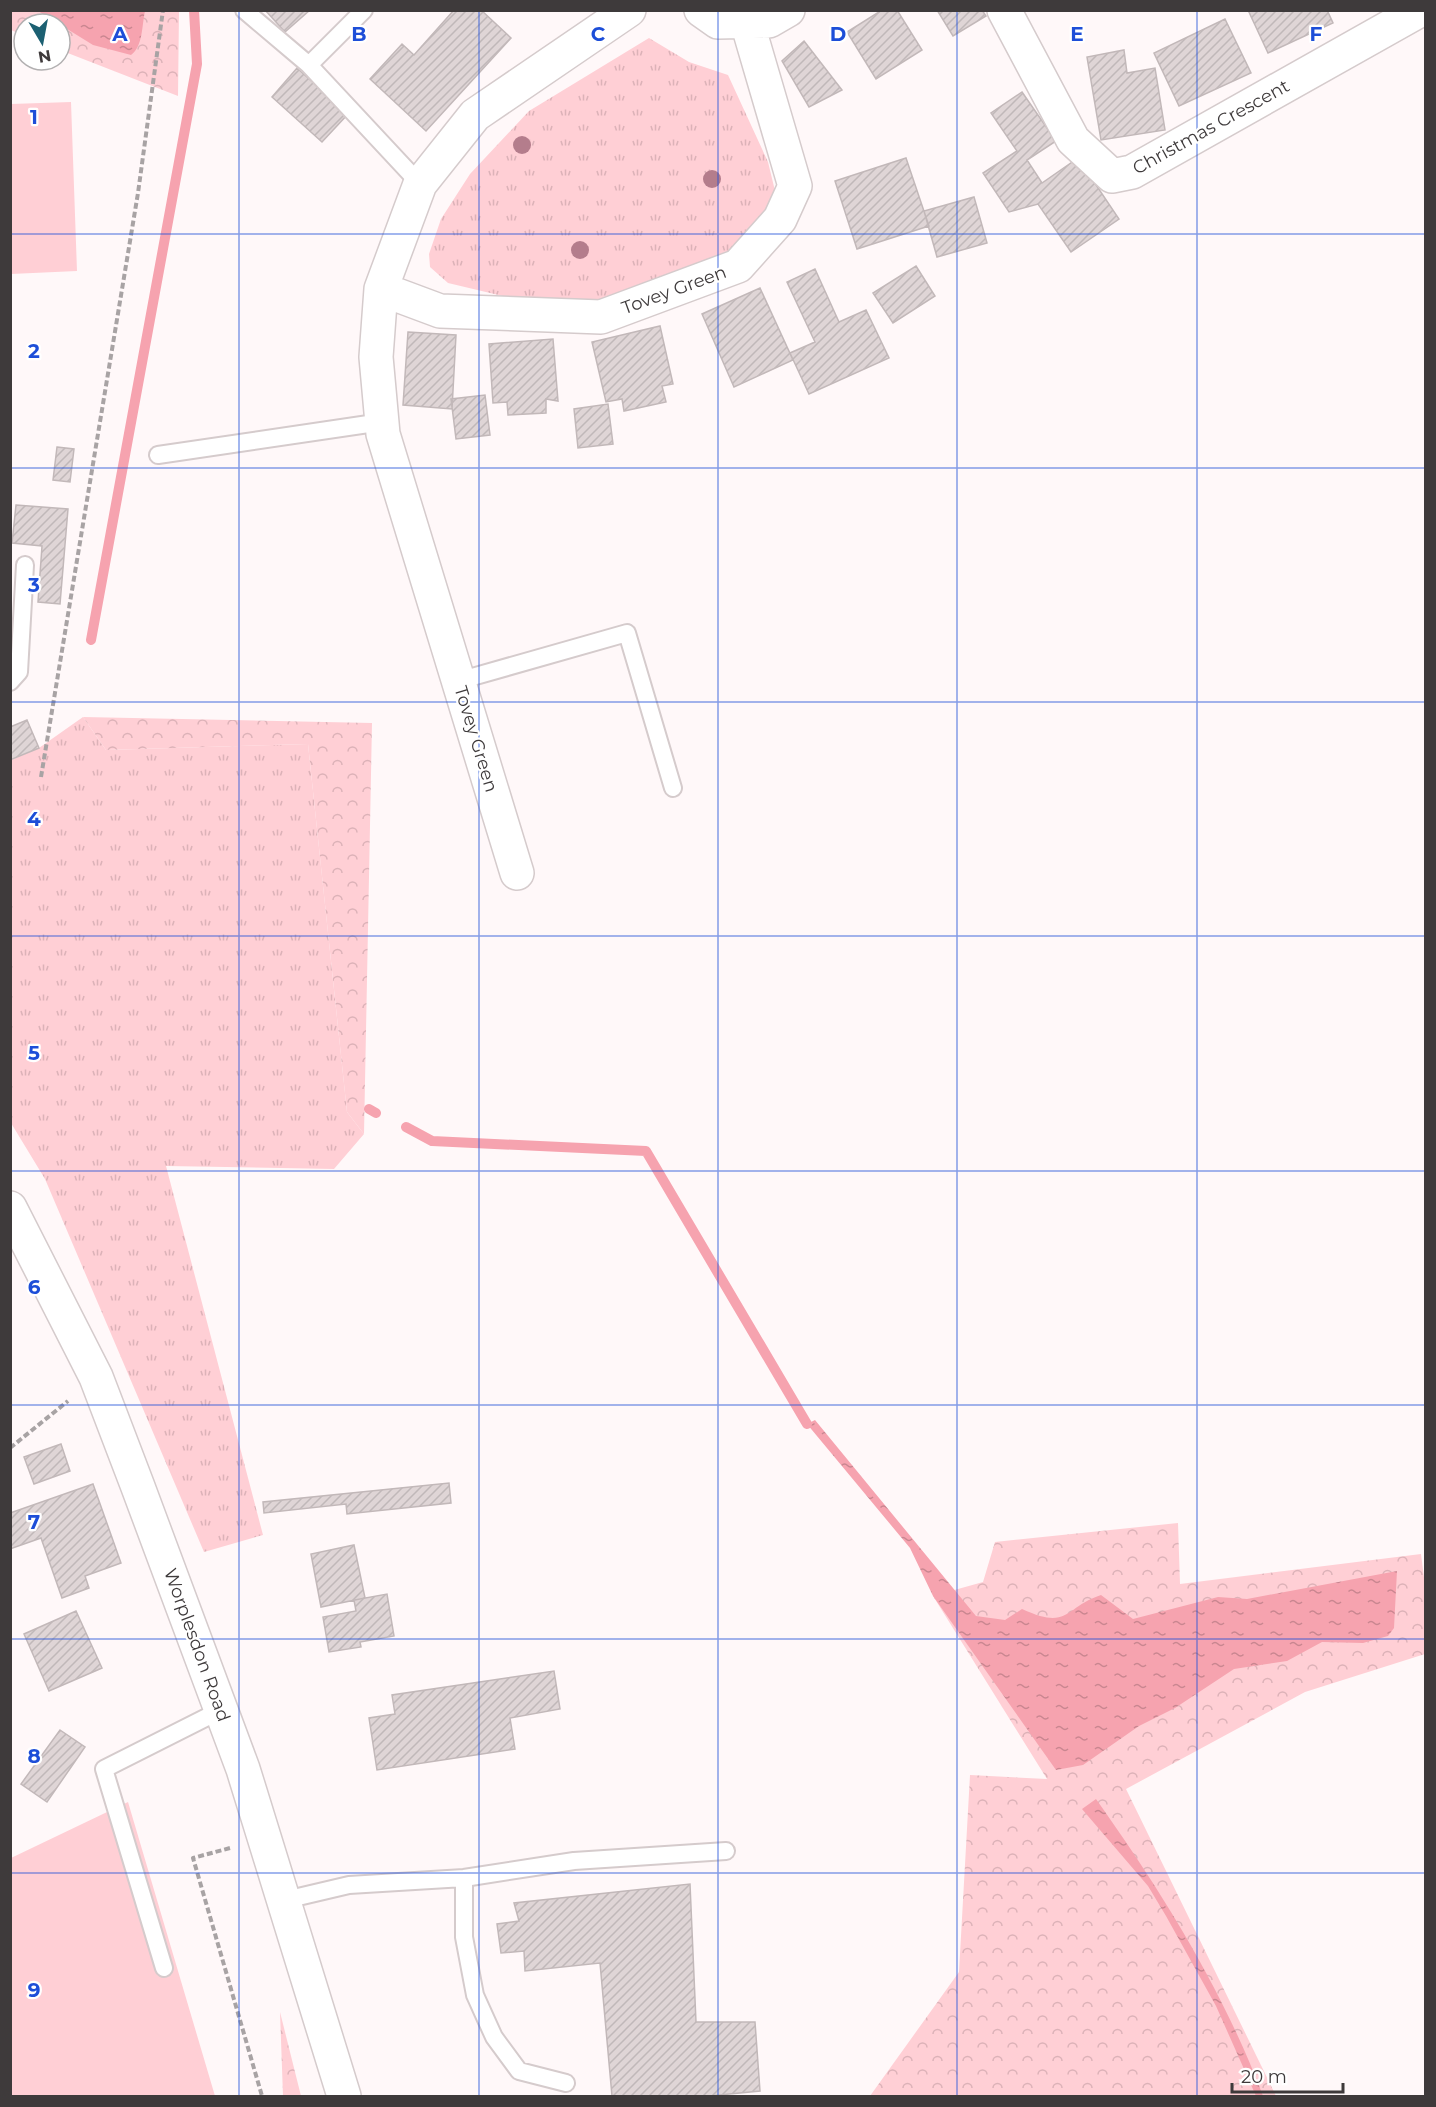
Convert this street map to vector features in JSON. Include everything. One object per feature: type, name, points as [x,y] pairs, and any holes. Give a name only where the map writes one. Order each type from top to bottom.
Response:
[{"type":"street","name":"Tovey Green","points":[[517,873],[383,434],[376,357],[381,289],[420,184],[475,115],[629,10]]},
{"type":"street","points":[[701,10],[718,22],[769,21],[788,10]]},
{"type":"street","name":"Christmas Crescent","points":[[1004,10],[1073,140],[1112,176],[1132,172],[1420,10]]},
{"type":"street","name":"Tovey Green","points":[[381,289],[440,311],[601,317],[738,266],[780,219],[795,186],[747,22]]},
{"type":"street","name":"Worplesdon Road","points":[[10,1208],[96,1377],[243,1769],[281,1901],[344,2097]]},
{"type":"lane","points":[[244,10],[309,65],[420,184]]},
{"type":"lane","points":[[309,65],[364,10]]},
{"type":"lane","points":[[158,454],[382,422]]},
{"type":"lane","points":[[10,682],[19,672],[25,565]]},
{"type":"lane","points":[[458,681],[627,633],[673,788]]},
{"type":"lane","points":[[164,1968],[104,1769],[221,1710]]},
{"type":"lane","points":[[281,1901],[349,1885],[464,1878],[574,1861],[726,1851]]},
{"type":"lane","points":[[464,1878],[464,1937],[475,1995],[494,2037],[519,2071],[566,2083]]},
{"type":"path","points":[[40,777],[138,193],[163,10]]},
{"type":"path","points":[[10,1449],[96,1377]]},
{"type":"path","points":[[262,2097],[194,1858],[263,1839]]},
{"type":"green space","points":[[10,11],[179,11],[178,96],[72,55],[72,12],[12,12],[11,30]]},
{"type":"green space","points":[[649,38],[689,62],[728,75],[768,162],[777,199],[771,224],[717,261],[625,297],[557,309],[448,283],[430,267],[429,254],[441,219],[470,174],[529,111]]},
{"type":"green space","points":[[71,102],[77,271],[11,274],[11,104]]},
{"type":"green space","points":[[83,717],[106,750],[308,744],[347,1112],[364,1134],[334,1169],[166,1166],[263,1535],[204,1552],[45,1179],[11,1123],[11,760],[39,748]]},
{"type":"green space","points":[[83,717],[372,723],[364,1134],[347,1112],[308,744],[106,750]]},
{"type":"green space","points":[[1178,1523],[1180,1584],[1421,1554],[1426,1593],[1425,1654],[1305,1692],[1126,1789],[1276,2096],[870,2096],[959,1972],[970,1775],[1047,1779],[933,1596],[983,1582],[995,1542]]},
{"type":"green space","points":[[128,1802],[215,2096],[11,2096],[11,1858]]},
{"type":"green space","points":[[280,2012],[301,2096],[283,2096]]},
{"type":"water","points":[[38,11],[145,11],[140,41],[131,55],[93,45],[72,32],[72,12]]},
{"type":"water","points":[[815,1420],[976,1616],[1005,1620],[1022,1609],[1049,1618],[1058,1617],[1066,1615],[1101,1595],[1133,1619],[1218,1597],[1247,1599],[1397,1571],[1394,1628],[1388,1636],[1363,1643],[1322,1642],[1287,1661],[1234,1669],[1175,1708],[1139,1726],[1083,1765],[1056,1770],[933,1596],[910,1548],[807,1424]]},
{"type":"water","points":[[1096,1799],[1167,1906],[1210,1980],[1263,2096],[1256,2096],[1216,2006],[1148,1886],[1082,1809]]},
{"type":"building","points":[[265,10],[310,10],[285,32]]},
{"type":"building","points":[[454,10],[481,10],[511,38],[426,131],[370,79],[402,44],[414,55]]},
{"type":"building","points":[[882,10],[897,10],[922,50],[876,79],[847,32]]},
{"type":"building","points":[[937,10],[982,10],[986,16],[953,36]]},
{"type":"building","points":[[1248,10],[1327,10],[1333,23],[1268,53]]},
{"type":"building","points":[[1225,19],[1251,73],[1179,106],[1154,53]]},
{"type":"building","points":[[804,41],[842,90],[809,107],[782,61]]},
{"type":"building","points":[[1124,50],[1127,73],[1155,68],[1165,130],[1101,140],[1087,57]]},
{"type":"building","points":[[297,68],[348,114],[322,142],[272,97]]},
{"type":"building","points":[[1022,92],[1056,141],[1027,160],[1042,183],[1078,158],[1119,219],[1071,252],[1038,204],[1009,212],[983,173],[1017,151],[991,113]]},
{"type":"building","points":[[906,158],[929,226],[857,249],[835,181]]},
{"type":"building","points":[[974,197],[987,243],[937,257],[924,211]]},
{"type":"building","points":[[916,266],[935,296],[893,323],[873,293]]},
{"type":"building","points":[[815,269],[839,322],[866,310],[889,358],[809,394],[790,353],[815,342],[787,282]]},
{"type":"building","points":[[760,288],[793,360],[734,387],[702,314]]},
{"type":"building","points":[[660,326],[673,384],[662,386],[666,402],[624,411],[622,399],[606,402],[592,342]]},
{"type":"building","points":[[408,332],[456,335],[452,409],[403,405]]},
{"type":"building","points":[[553,339],[558,401],[546,399],[546,413],[508,415],[507,402],[493,403],[489,344]]},
{"type":"building","points":[[485,395],[490,435],[456,439],[451,399]]},
{"type":"building","points":[[608,404],[613,444],[578,448],[574,409]]},
{"type":"building","points":[[57,447],[74,449],[70,482],[53,480]]},
{"type":"building","points":[[16,505],[68,509],[60,604],[38,602],[42,546],[12,543]]},
{"type":"building","points":[[27,720],[39,748],[10,760],[10,727]]},
{"type":"building","points":[[61,1444],[70,1471],[34,1484],[24,1457]]},
{"type":"building","points":[[449,1483],[451,1503],[347,1514],[346,1504],[264,1513],[263,1502]]},
{"type":"building","points":[[93,1484],[121,1563],[85,1576],[89,1588],[62,1598],[41,1538],[10,1549],[10,1513]]},
{"type":"building","points":[[354,1545],[365,1598],[321,1607],[311,1554]]},
{"type":"building","points":[[387,1594],[394,1636],[360,1642],[361,1647],[329,1652],[323,1617],[356,1611],[354,1600]]},
{"type":"building","points":[[76,1611],[102,1668],[49,1691],[24,1634]]},
{"type":"building","points":[[554,1671],[560,1709],[510,1718],[515,1749],[377,1770],[369,1718],[395,1714],[392,1695]]},
{"type":"building","points":[[60,1730],[85,1747],[47,1802],[21,1784]]},
{"type":"building","points":[[690,1884],[696,2022],[755,2022],[760,2091],[709,2096],[612,2096],[600,1963],[525,1971],[524,1951],[501,1953],[497,1924],[519,1921],[514,1903]]},
{"type":"waterway","points":[[91,640],[197,64],[194,10]]},
{"type":"waterway","points":[[369,1109],[376,1113]]},
{"type":"waterway","points":[[406,1127],[432,1141],[646,1151],[807,1424]]}]
